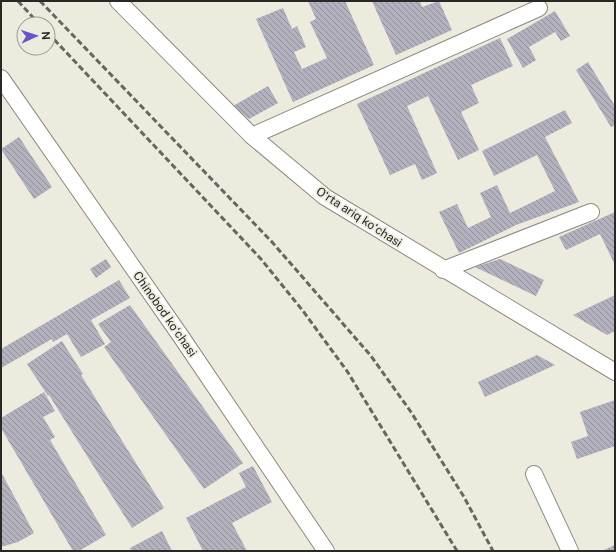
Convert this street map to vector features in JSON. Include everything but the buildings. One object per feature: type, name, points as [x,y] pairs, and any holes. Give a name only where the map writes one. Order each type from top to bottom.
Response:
[{"type":"street","name":"Oʻrta ariq koʻchasi","points":[[118,1],[252,136],[325,198],[615,372]]},
{"type":"street","points":[[252,136],[539,8]]},
{"type":"street","name":"Chinobod koʻchasi","points":[[1,78],[178,332],[326,551]]},
{"type":"street","points":[[443,270],[591,212]]},
{"type":"street","points":[[534,474],[570,551]]},
{"type":"railway","points":[[18,1],[32,16]]},
{"type":"railway","points":[[40,1],[272,242],[371,356],[411,412],[464,497],[493,551]]},
{"type":"railway","points":[[56,41],[261,259],[303,311],[347,371],[457,551]]}]
